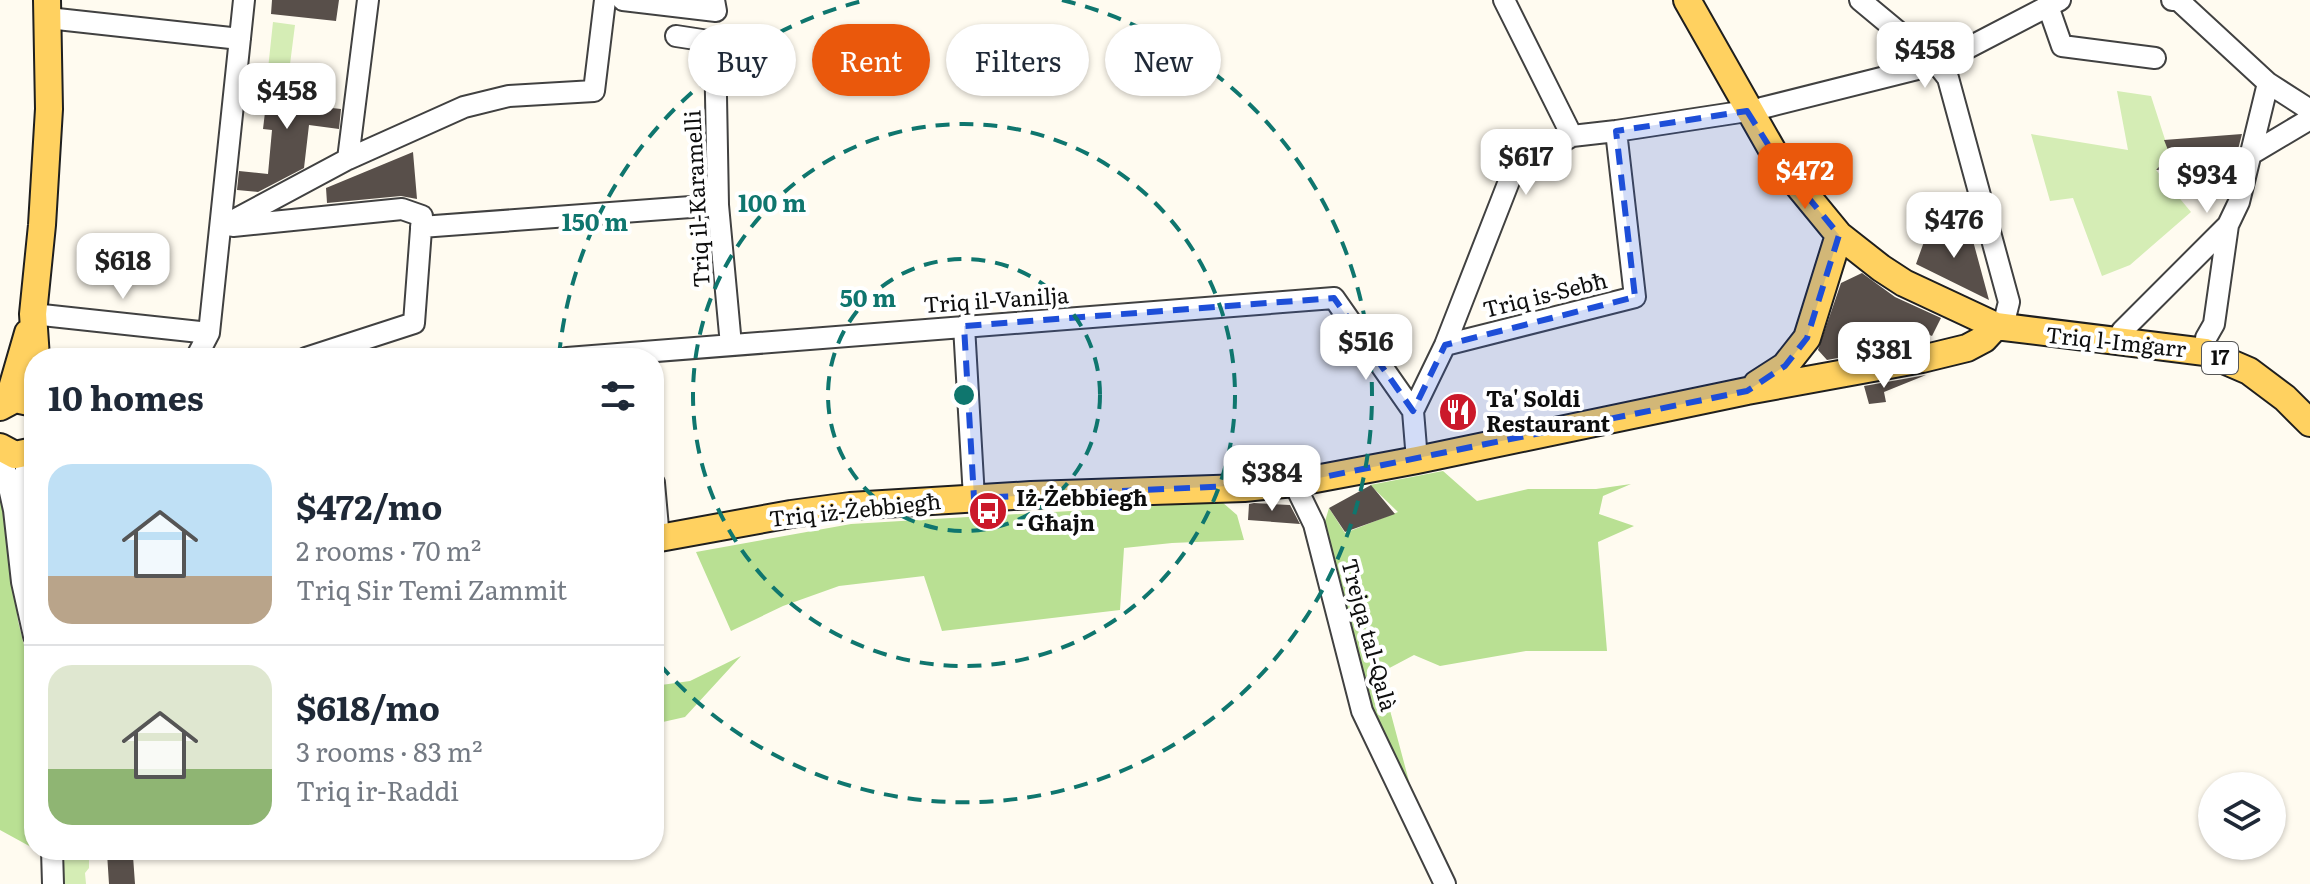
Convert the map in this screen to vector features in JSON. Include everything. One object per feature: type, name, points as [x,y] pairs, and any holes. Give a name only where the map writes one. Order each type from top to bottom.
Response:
[{"type":"main road","points":[[1687,0],[1755,109],[1848,226],[1882,257],[1940,292],[2000,322]]},
{"type":"main road","points":[[1700,0],[1779,162],[1839,235],[1904,283],[2000,322]]},
{"type":"main road","points":[[8,405],[33,314],[42,225],[49,109],[48,9]]},
{"type":"main road","points":[[1747,391],[1785,366],[1807,338],[1839,235]]},
{"type":"main road","points":[[33,314],[35,348]]},
{"type":"main road","name":"Triq l-Imġarr","points":[[2000,322],[2206,338],[2257,357],[2310,402]]},
{"type":"main road","name":"Triq l-Imġarr","points":[[2000,322],[2205,352],[2249,371],[2285,398],[2310,423]]},
{"type":"main road","name":"Triq iż-Żebbiegħ","points":[[664,538],[835,508],[974,498],[1244,488],[1294,483],[1967,348],[1984,339],[2000,322]]},
{"type":"main road","points":[[1807,338],[1810,361],[1821,371],[1834,376]]},
{"type":"main road","points":[[0,447],[15,455],[24,454]]},
{"type":"street","points":[[201,348],[209,333],[244,0]]},
{"type":"street","points":[[348,159],[368,0]]},
{"type":"street","points":[[221,227],[348,159],[464,107],[488,99],[594,91],[605,0]]},
{"type":"street","points":[[623,0],[715,6]]},
{"type":"street","points":[[1504,0],[1572,136]]},
{"type":"street","points":[[1860,0],[1937,64],[1948,78],[2009,302],[2000,322]]},
{"type":"street","points":[[2172,0],[2178,0],[2268,83],[2310,110]]},
{"type":"street","points":[[1417,460],[1413,411],[1445,345],[1513,171],[1572,136],[1755,109],[1937,64],[2045,4],[2062,46],[2155,58]]},
{"type":"street","points":[[48,9],[240,39]]},
{"type":"street","name":"Triq il-Karamelli","points":[[676,36],[715,42],[718,205],[731,345]]},
{"type":"street","points":[[2206,338],[2214,324],[2228,225],[2239,202],[2253,153],[2268,83]]},
{"type":"street","points":[[2253,153],[2310,119]]},
{"type":"street","name":"Triq is-Sebħ","points":[[1445,345],[1635,297],[1616,131]]},
{"type":"street","points":[[421,227],[718,205]]},
{"type":"street","points":[[221,227],[402,209],[422,216],[414,323],[337,348]]},
{"type":"street","points":[[2122,331],[2228,225]]},
{"type":"street","name":"Triq il-Vanilja","points":[[664,353],[1334,298],[1413,411]]},
{"type":"street","points":[[33,314],[209,333]]},
{"type":"street","points":[[964,326],[974,498]]},
{"type":"street","points":[[0,447],[24,562]]},
{"type":"street","points":[[14,510],[24,479]]},
{"type":"street","name":"Trejqa tal-Qalà","points":[[1294,483],[1314,524],[1362,711],[1445,884]]},
{"type":"street","points":[[52,860],[53,884]]},
{"type":"highlighted area","points":[[1747,111],[1779,162],[1839,235],[1807,338],[1785,366],[1747,391],[1294,483],[974,498],[964,326],[1334,298],[1413,411],[1445,345],[1635,297],[1616,131]]},
{"type":"green space","points":[[273,22],[295,25],[289,72],[268,69]]},
{"type":"green space","points":[[2117,91],[2151,96],[2170,155],[2156,170],[2191,212],[2130,265],[2102,276],[2073,198],[2050,201],[2031,134],[2128,150]]},
{"type":"green space","points":[[0,463],[18,621],[24,645],[24,843],[0,830]]},
{"type":"green space","points":[[1443,471],[1477,501],[1528,489],[1596,489],[1631,484],[1603,496],[1599,514],[1634,526],[1598,542],[1607,651],[1526,651],[1440,666],[1414,655],[1380,673],[1410,785],[1379,730],[1361,677],[1323,528],[1329,508],[1345,533],[1398,512],[1370,485]]},
{"type":"green space","points":[[1222,502],[1237,515],[1244,540],[1124,548],[1120,610],[942,631],[924,576],[839,586],[783,606],[731,631],[696,552],[851,524]]},
{"type":"green space","points":[[741,656],[685,717],[664,722],[664,685],[690,681]]},
{"type":"green space","points":[[61,860],[89,860],[86,884],[60,884]]},
{"type":"building","points":[[272,0],[339,0],[336,21],[271,14]]},
{"type":"building","points":[[270,70],[300,74],[296,104],[341,109],[339,129],[309,125],[304,168],[258,192],[237,190],[239,171],[268,174],[272,130],[263,129]]},
{"type":"building","points":[[2242,134],[2234,165],[2156,170],[2170,155],[2164,140]]},
{"type":"building","points":[[413,152],[417,199],[401,196],[327,203],[326,188]]},
{"type":"building","points":[[1969,226],[1989,300],[1916,264],[1925,239]]},
{"type":"building","points":[[1862,273],[1895,297],[1941,318],[1932,336],[1901,323],[1887,349],[1827,360],[1818,350],[1841,283]]},
{"type":"building","points":[[1926,375],[1884,392],[1886,402],[1869,404],[1864,386]]},
{"type":"building","points":[[1371,485],[1395,514],[1345,532],[1329,508]]},
{"type":"building","points":[[1249,504],[1290,505],[1300,524],[1248,520]]},
{"type":"building","points":[[107,860],[133,860],[135,884],[109,884]]},
{"type":"place","name":"Ta' Soldi Restaurant","points":[[1458,412]]},
{"type":"place","name":"Iż-Żebbiegħ - Għajn","points":[[988,511]]}]
